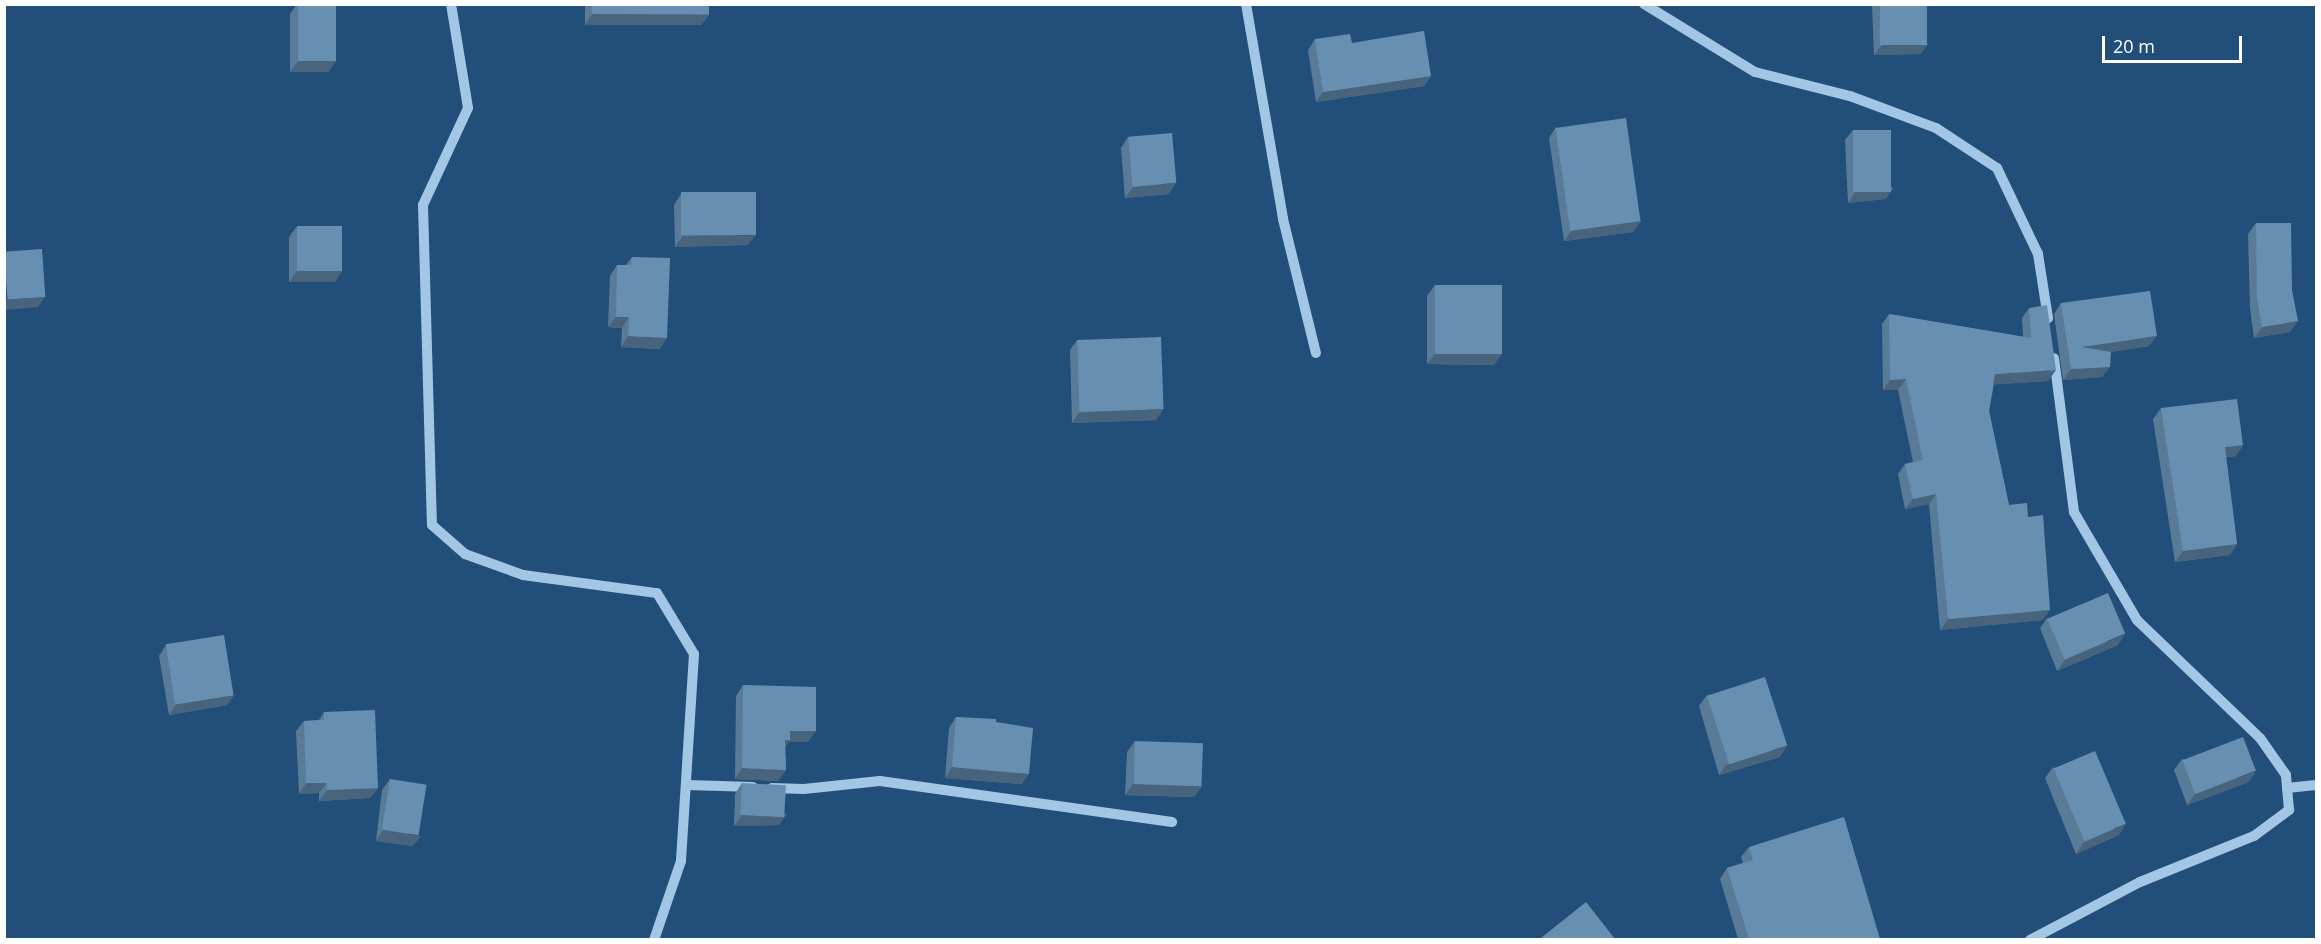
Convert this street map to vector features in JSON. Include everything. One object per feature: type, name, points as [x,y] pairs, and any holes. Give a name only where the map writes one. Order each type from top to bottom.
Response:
[{"type":"street","points":[[451,4],[468,108],[423,205],[432,525],[465,554],[523,575],[657,593],[694,654],[688,785],[681,861],[654,939]]},
{"type":"street","points":[[1246,4],[1283,219],[1316,353]]},
{"type":"street","points":[[1644,4],[1755,72],[1850,96],[1936,128],[1997,168],[2037,254],[2050,336]]},
{"type":"street","points":[[2030,939],[2140,882],[2254,836],[2289,810],[2286,775],[2260,738],[2137,620],[2074,512],[2052,348]]},
{"type":"street","points":[[688,785],[804,789],[880,781],[1172,822]]},
{"type":"street","points":[[2287,788],[2316,786]]},
{"type":"building","points":[[298,4],[336,4],[336,61],[298,61]]},
{"type":"building","points":[[592,4],[709,4],[709,14],[592,14]]},
{"type":"building","points":[[1880,4],[1927,4],[1927,45],[1880,45]]},
{"type":"building","points":[[1424,31],[1431,76],[1323,92],[1315,39],[1350,34],[1352,43]]},
{"type":"building","points":[[1626,118],[1640,221],[1570,231],[1556,128]]},
{"type":"building","points":[[1853,130],[1891,130],[1891,192],[1853,192]]},
{"type":"building","points":[[1172,133],[1176,183],[1133,187],[1128,137]]},
{"type":"building","points":[[681,192],[756,192],[756,235],[681,235]]},
{"type":"building","points":[[2256,223],[2291,223],[2292,290],[2298,321],[2262,327],[2257,298]]},
{"type":"building","points":[[297,226],[342,226],[342,271],[297,271]]},
{"type":"building","points":[[42,249],[45,297],[7,300],[4,252]]},
{"type":"building","points":[[632,257],[670,258],[667,338],[628,336],[629,317],[616,317],[617,265],[631,265]]},
{"type":"building","points":[[1435,285],[1502,285],[1502,354],[1435,354]]},
{"type":"building","points":[[2150,291],[2157,336],[2081,347],[2111,352],[2110,367],[2071,369],[2061,303]]},
{"type":"building","points":[[2047,305],[2056,370],[1995,374],[1989,411],[2009,505],[2027,503],[2028,517],[2043,515],[2050,610],[1948,619],[1936,494],[1913,499],[1905,464],[1923,460],[1906,379],[1890,380],[1889,314],[2031,338],[2029,308]]},
{"type":"building","points":[[1161,337],[1164,409],[1080,412],[1077,340]]},
{"type":"building","points":[[2237,399],[2243,445],[2225,447],[2237,544],[2183,551],[2161,408]]},
{"type":"building","points":[[2108,593],[2125,634],[2064,659],[2047,619]]},
{"type":"building","points":[[224,635],[234,695],[175,704],[166,644]]},
{"type":"building","points":[[1765,677],[1787,745],[1729,764],[1707,696]]},
{"type":"building","points":[[743,685],[816,687],[816,731],[790,731],[790,740],[785,740],[786,770],[742,768]]},
{"type":"building","points":[[375,710],[378,788],[327,790],[327,783],[306,783],[304,721],[324,720],[324,712]]},
{"type":"building","points":[[956,717],[996,719],[996,722],[1033,728],[1029,774],[952,767]]},
{"type":"building","points":[[2243,737],[2256,771],[2195,794],[2182,760]]},
{"type":"building","points":[[1135,741],[1203,743],[1201,786],[1133,784]]},
{"type":"building","points":[[2095,751],[2126,824],[2084,841],[2054,769]]},
{"type":"building","points":[[390,779],[427,785],[419,835],[382,829]]},
{"type":"building","points":[[742,783],[786,785],[784,817],[740,815]]},
{"type":"building","points":[[1844,817],[1880,939],[1749,939],[1727,868],[1753,860],[1749,847]]},
{"type":"building","points":[[1586,902],[1615,939],[1541,938]]}]
